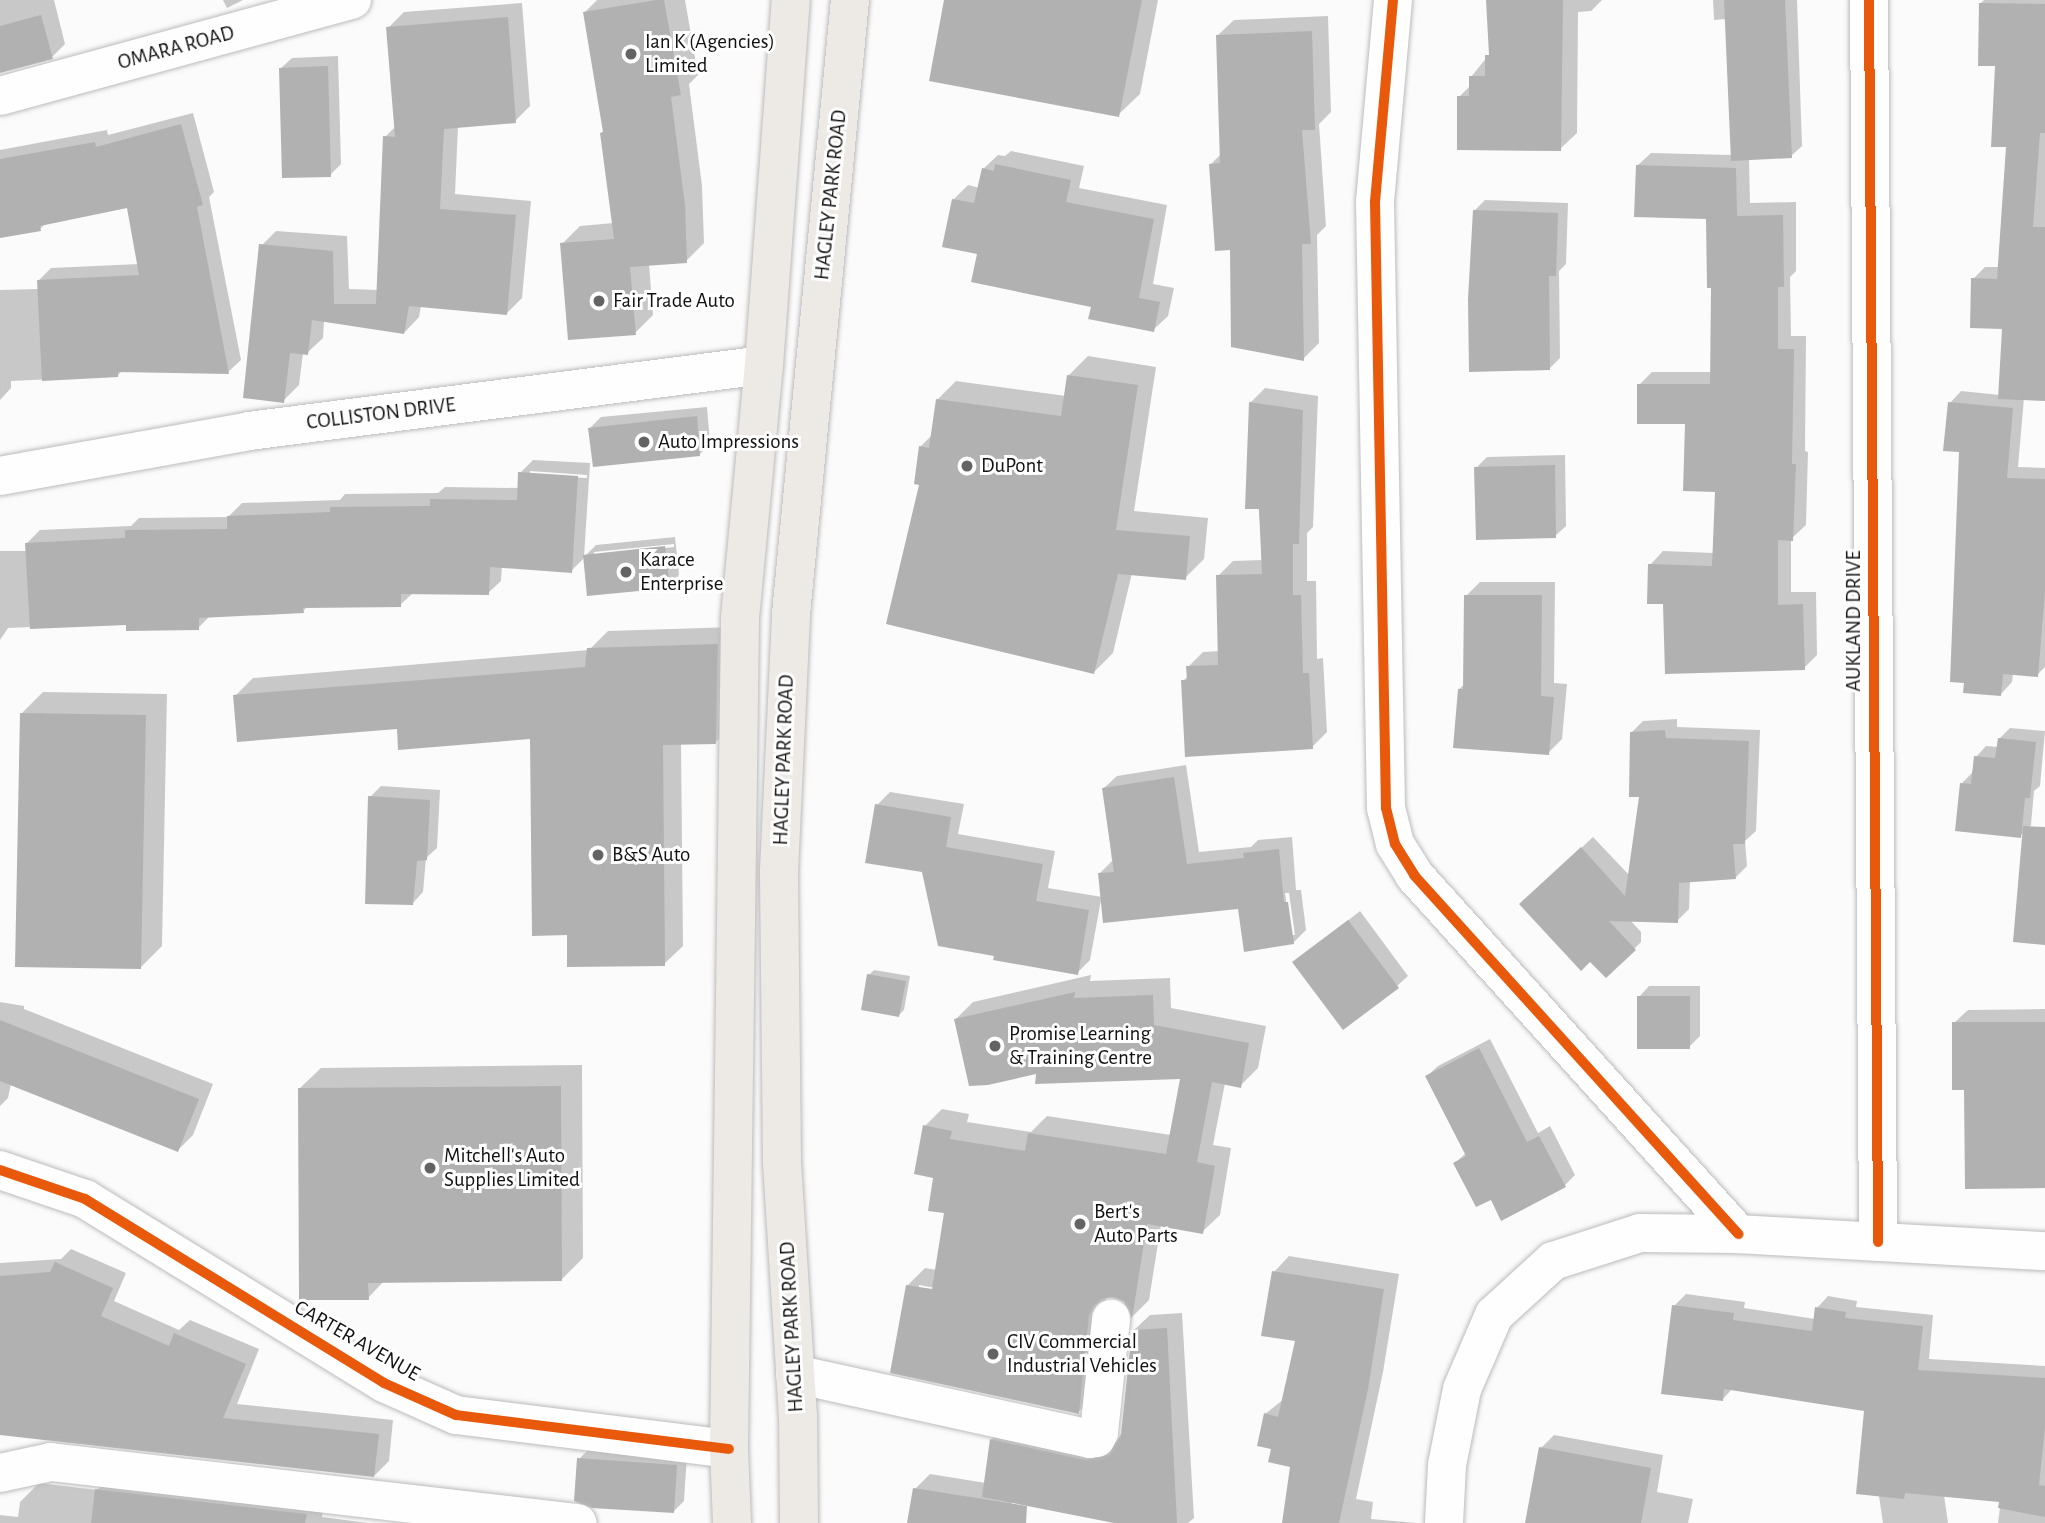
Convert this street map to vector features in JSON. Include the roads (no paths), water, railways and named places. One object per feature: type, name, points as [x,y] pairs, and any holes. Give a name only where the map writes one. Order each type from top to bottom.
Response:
[{"type":"main road","name":"HAGLEY PARK ROAD","points":[[732,1523],[729,1450],[740,618],[764,365],[791,0]]},
{"type":"main road","name":"HAGLEY PARK ROAD","points":[[799,1523],[795,1374],[782,1162],[780,858],[791,614],[850,0]]},
{"type":"street","name":"OMARA ROAD","points":[[0,96],[352,0]]},
{"type":"street","points":[[1392,0],[1375,202],[1386,808],[1395,844],[1414,875],[1738,1234]]},
{"type":"street","name":"AUKLAND DRIVE","points":[[1869,0],[1878,1242]]},
{"type":"street","name":"COLLISTON DRIVE","points":[[0,476],[249,431],[764,365]]},
{"type":"street","name":"CARTER AVENUE","points":[[0,1170],[15,1172],[85,1199],[384,1383],[456,1415],[729,1450]]},
{"type":"street","points":[[1444,1523],[1447,1465],[1461,1389],[1494,1315],[1553,1261],[1640,1233],[1738,1234],[2045,1251]]},
{"type":"street","points":[[795,1374],[1090,1439],[1097,1438],[1111,1319]]},
{"type":"street","points":[[0,1474],[51,1462],[577,1523]]},
{"type":"place","name":"Ian K (Agencies) Limited","points":[[631,54]]},
{"type":"place","name":"Fair Trade Auto","points":[[599,301]]},
{"type":"place","name":"Auto Impressions","points":[[644,442]]},
{"type":"place","name":"DuPont","points":[[967,466]]},
{"type":"place","name":"Karace Enterprise","points":[[626,572]]},
{"type":"place","name":"B&S Auto","points":[[598,855]]},
{"type":"place","name":"Promise Learning & Training Centre","points":[[995,1046]]},
{"type":"place","name":"Mitchell's Auto Supplies Limited","points":[[430,1168]]},
{"type":"place","name":"Bert's Auto Parts","points":[[1080,1224]]},
{"type":"place","name":"CIV Commercial Industrial Vehicles","points":[[993,1354]]}]
